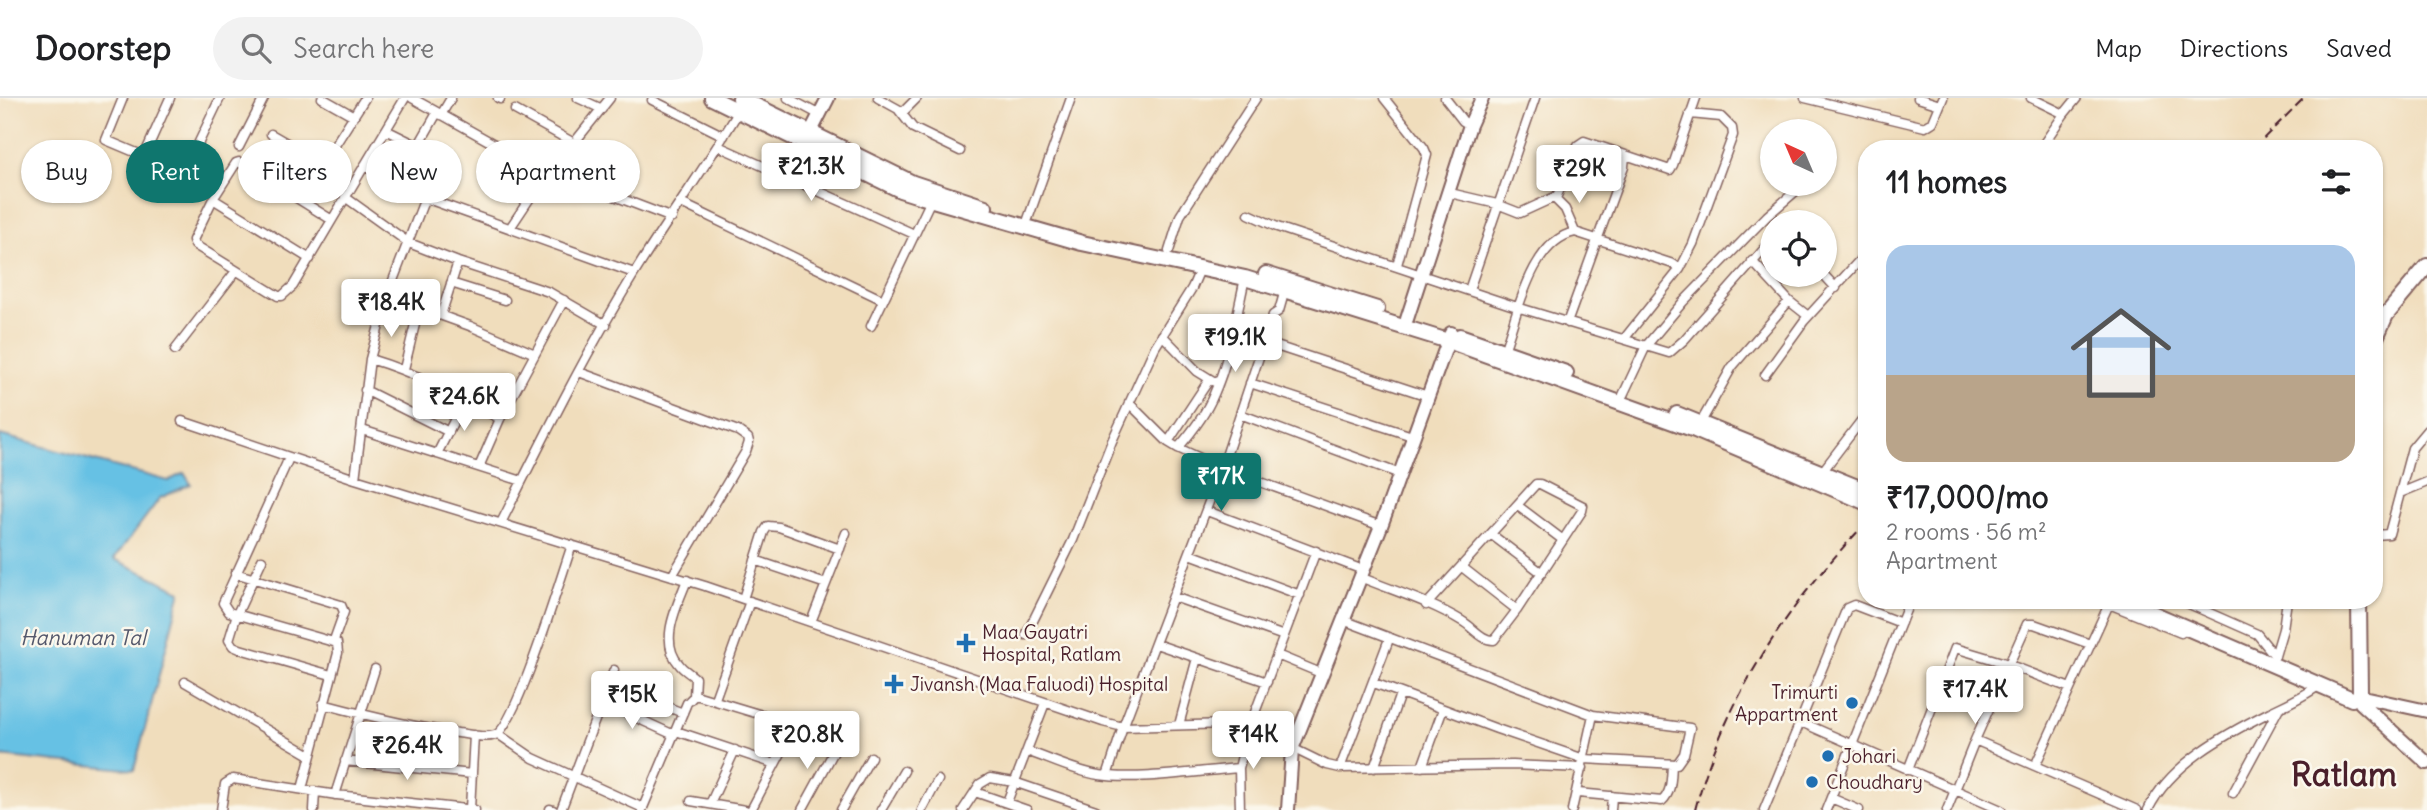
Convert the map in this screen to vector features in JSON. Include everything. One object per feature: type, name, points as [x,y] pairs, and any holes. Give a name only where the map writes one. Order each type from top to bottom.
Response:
[{"type":"highway","points":[[712,98],[742,103],[900,190],[1082,243],[1293,282],[1407,319],[1850,490],[1858,490]]},
{"type":"highway","points":[[807,138],[913,183],[986,208],[1070,231],[1168,251],[1285,290],[1504,351],[1701,422],[1822,472],[1858,496]]},
{"type":"highway","points":[[2383,309],[2427,256]]},
{"type":"highway","points":[[2383,322],[2427,266]]},
{"type":"highway","points":[[2134,609],[2272,660],[2318,686],[2358,697]]},
{"type":"highway","points":[[2163,609],[2358,697]]},
{"type":"highway","points":[[2354,609],[2358,697]]},
{"type":"highway","points":[[2358,697],[2359,609]]},
{"type":"street","points":[[123,98],[106,140],[126,148]]},
{"type":"street","points":[[151,140],[170,98]]},
{"type":"street","points":[[200,140],[220,98]]},
{"type":"street","points":[[243,140],[264,98]]},
{"type":"street","points":[[321,98],[354,116]]},
{"type":"street","points":[[338,140],[365,98]]},
{"type":"street","points":[[352,186],[405,98]]},
{"type":"street","points":[[412,98],[487,140]]},
{"type":"street","points":[[422,140],[451,98]]},
{"type":"street","points":[[578,98],[601,109]]},
{"type":"street","points":[[576,140],[610,98]]},
{"type":"street","points":[[788,98],[820,115]]},
{"type":"street","points":[[807,138],[828,98]]},
{"type":"street","points":[[878,98],[902,113],[913,128],[960,151]]},
{"type":"street","points":[[902,113],[917,98]]},
{"type":"street","points":[[1028,219],[1071,98]]},
{"type":"street","points":[[1168,251],[1180,216],[1256,98]]},
{"type":"street","points":[[1384,98],[1427,155],[1397,265]]},
{"type":"street","points":[[1445,98],[1463,121],[1471,125]]},
{"type":"street","points":[[1407,319],[1482,98]]},
{"type":"street","points":[[1469,290],[1535,98]]},
{"type":"street","points":[[1450,193],[1497,204],[1520,213],[1560,193],[1581,142],[1670,170],[1696,98]]},
{"type":"street","points":[[1805,98],[1925,127],[1933,122],[1941,102],[1919,98]]},
{"type":"street","points":[[2031,98],[2064,114]]},
{"type":"street","points":[[2046,140],[2077,98]]},
{"type":"street","points":[[652,100],[724,136]]},
{"type":"street","points":[[501,523],[634,273],[718,146],[742,103]]},
{"type":"street","points":[[515,110],[569,140]]},
{"type":"street","points":[[1624,339],[1680,269],[1693,244],[1733,135],[1732,128],[1721,117],[1690,114]]},
{"type":"street","points":[[386,130],[406,140]]},
{"type":"street","points":[[271,134],[281,140]]},
{"type":"street","points":[[718,146],[914,234]]},
{"type":"street","points":[[1567,323],[1624,166],[1625,156]]},
{"type":"street","points":[[224,182],[238,163]]},
{"type":"street","points":[[1779,210],[1792,196]]},
{"type":"street","points":[[1554,198],[1565,209],[1575,232]]},
{"type":"street","points":[[871,326],[930,200]]},
{"type":"street","points":[[352,202],[409,243],[458,262],[535,286],[606,325]]},
{"type":"street","points":[[211,203],[193,238],[195,245],[282,296],[293,286],[341,203]]},
{"type":"street","points":[[219,203],[310,259]]},
{"type":"street","points":[[305,203],[331,220]]},
{"type":"street","points":[[355,479],[370,359],[387,296],[423,203]]},
{"type":"street","points":[[439,203],[634,273]]},
{"type":"street","points":[[510,228],[527,203]]},
{"type":"street","points":[[632,203],[672,218]]},
{"type":"street","points":[[681,203],[883,300]]},
{"type":"street","points":[[1249,214],[1277,227],[1422,273],[1520,308],[1669,353],[1684,340],[1760,253]]},
{"type":"street","points":[[1623,395],[1646,346],[1683,302],[1760,229]]},
{"type":"street","points":[[1504,351],[1537,260],[1562,236],[1575,232],[1680,269]]},
{"type":"street","points":[[1752,261],[1788,301],[1808,316]]},
{"type":"street","points":[[441,315],[458,262]]},
{"type":"street","points":[[1765,375],[1808,316],[1858,262]]},
{"type":"street","points":[[1026,635],[1073,540],[1129,403],[1162,335],[1192,288],[1202,264]]},
{"type":"street","points":[[175,350],[236,271]]},
{"type":"street","points":[[1178,449],[1205,412],[1218,384],[1245,278]]},
{"type":"street","points":[[451,283],[505,300]]},
{"type":"street","points":[[1107,776],[1223,468],[1273,315],[1279,311],[1285,290]]},
{"type":"street","points":[[387,296],[535,354]]},
{"type":"street","points":[[479,467],[500,419],[564,300]]},
{"type":"street","points":[[1701,422],[1732,367],[1788,301]]},
{"type":"street","points":[[404,369],[419,307]]},
{"type":"street","points":[[1162,335],[1209,380],[1218,384]]},
{"type":"street","points":[[1288,810],[1293,748],[1381,526],[1449,337]]},
{"type":"street","points":[[1264,342],[1427,396]]},
{"type":"street","points":[[370,359],[404,369],[500,419]]},
{"type":"street","points":[[579,372],[738,431],[748,438],[746,451],[672,576]]},
{"type":"street","points":[[1168,442],[1209,380]]},
{"type":"street","points":[[1251,383],[1412,436]]},
{"type":"street","points":[[365,390],[449,432]]},
{"type":"street","points":[[438,454],[465,399]]},
{"type":"street","points":[[1129,403],[1178,449],[1381,526]]},
{"type":"street","points":[[1240,414],[1400,474]]},
{"type":"street","points":[[182,421],[355,479],[687,580],[1045,703],[1124,727],[1228,724],[1340,768],[1672,765],[1681,761],[1690,728],[1593,715],[1343,620]]},
{"type":"street","points":[[1822,472],[1858,425]]},
{"type":"street","points":[[362,430],[522,481]]},
{"type":"street","points":[[2383,534],[2389,534],[2412,448],[2427,430]]},
{"type":"street","points":[[289,458],[223,603],[229,612],[334,640],[339,648],[302,789]]},
{"type":"street","points":[[2400,494],[2427,482]]},
{"type":"street","points":[[1207,510],[1316,551],[1426,605],[1463,621],[1489,641],[1499,636],[1584,508],[1538,484],[1426,605]]},
{"type":"street","points":[[1518,506],[1563,540]]},
{"type":"street","points":[[715,699],[747,600],[755,560],[768,526],[772,525],[840,549]]},
{"type":"street","points":[[811,622],[846,533]]},
{"type":"street","points":[[1492,535],[1542,573]]},
{"type":"street","points":[[323,704],[423,729],[474,735],[498,734],[505,728],[522,691],[572,545]]},
{"type":"street","points":[[1240,810],[1239,768],[1248,731],[1316,551]]},
{"type":"street","points":[[1190,554],[1300,595]]},
{"type":"street","points":[[262,560],[229,636],[233,646],[331,676]]},
{"type":"street","points":[[755,560],[826,584]]},
{"type":"street","points":[[1462,567],[1517,610]]},
{"type":"street","points":[[235,573],[341,605],[344,612],[334,640]]},
{"type":"street","points":[[498,734],[533,758],[643,809],[683,713],[694,696],[697,683],[695,678],[676,662],[672,652],[672,621],[687,580]]},
{"type":"street","points":[[1174,597],[1284,636]]},
{"type":"street","points":[[1763,810],[1850,605],[1858,608]]},
{"type":"street","points":[[1862,609],[1901,622]]},
{"type":"street","points":[[1826,810],[1906,609]]},
{"type":"street","points":[[2035,766],[2090,644],[2111,609]]},
{"type":"street","points":[[2200,609],[2257,634],[2272,660]]},
{"type":"street","points":[[2272,660],[2283,629],[2286,609]]},
{"type":"street","points":[[1947,810],[2027,624],[2034,624],[2090,644]]},
{"type":"street","points":[[1340,768],[1390,639]]},
{"type":"street","points":[[1156,644],[1267,682]]},
{"type":"street","points":[[1908,770],[1953,649],[1958,648],[2070,688]]},
{"type":"street","points":[[1277,655],[1323,674]]},
{"type":"street","points":[[1179,725],[1197,658]]},
{"type":"street","points":[[335,795],[375,669]]},
{"type":"street","points":[[561,810],[614,670]]},
{"type":"street","points":[[185,682],[310,755]]},
{"type":"street","points":[[1374,683],[1584,764]]},
{"type":"street","points":[[609,684],[683,713]]},
{"type":"street","points":[[2148,810],[2165,783],[2202,751],[2305,696],[2318,686]]},
{"type":"street","points":[[1374,768],[1400,694]]},
{"type":"street","points":[[694,696],[715,699],[790,724],[792,730],[751,810]]},
{"type":"street","points":[[2358,697],[2427,711]]},
{"type":"street","points":[[2358,697],[2427,763]]},
{"type":"street","points":[[602,702],[675,733],[775,764]]},
{"type":"street","points":[[998,810],[1014,782],[1045,703]]},
{"type":"street","points":[[2233,793],[2279,708]]},
{"type":"street","points":[[1422,767],[1443,709]]},
{"type":"street","points":[[1572,810],[1578,793],[1593,715]]},
{"type":"street","points":[[1801,722],[2001,810]]},
{"type":"street","points":[[470,809],[474,735]]},
{"type":"street","points":[[1975,740],[2137,810]]},
{"type":"street","points":[[802,810],[837,746]]},
{"type":"street","points":[[710,804],[735,750]]},
{"type":"street","points":[[1027,751],[1107,776],[1239,768]]},
{"type":"street","points":[[841,810],[871,757]]},
{"type":"street","points":[[345,761],[472,774]]},
{"type":"street","points":[[1578,793],[1612,796],[1656,806],[1667,796],[1671,785],[1672,765]]},
{"type":"street","points":[[881,810],[904,771]]},
{"type":"street","points":[[964,810],[980,784],[990,778],[1014,782],[1096,810]]},
{"type":"street","points":[[221,810],[225,784],[233,779],[432,808],[475,810]]},
{"type":"street","points":[[922,810],[938,780]]},
{"type":"street","points":[[314,810],[315,792]]},
{"type":"street","points":[[975,792],[1027,810]]},
{"type":"street","points":[[1611,810],[1612,796]]},
{"type":"street","points":[[1830,798],[1859,810]]},
{"type":"street","points":[[691,801],[745,810]]},
{"type":"water","name":"Hanuman Tal","points":[[0,435],[168,481],[184,473],[191,484],[160,498],[114,559],[181,591],[134,770],[0,756]]},
{"type":"railway","points":[[2262,140],[2304,98]]},
{"type":"railway","points":[[1695,810],[1707,769],[1723,730],[1762,655],[1811,586],[1858,532]]},
{"type":"place","name":"Maa Gayatri Hospital, Ratlam","points":[[966,643]]},
{"type":"place","name":"Jivansh (Maa Faluodi) Hospital","points":[[894,684]]},
{"type":"place","name":"Trimurti Appartment","points":[[1852,703]]},
{"type":"place","name":"Johari","points":[[1828,756]]},
{"type":"place","name":"Choudhary","points":[[1812,782]]},
{"type":"district","name":"Ratlam","points":[[2344,774]]}]
